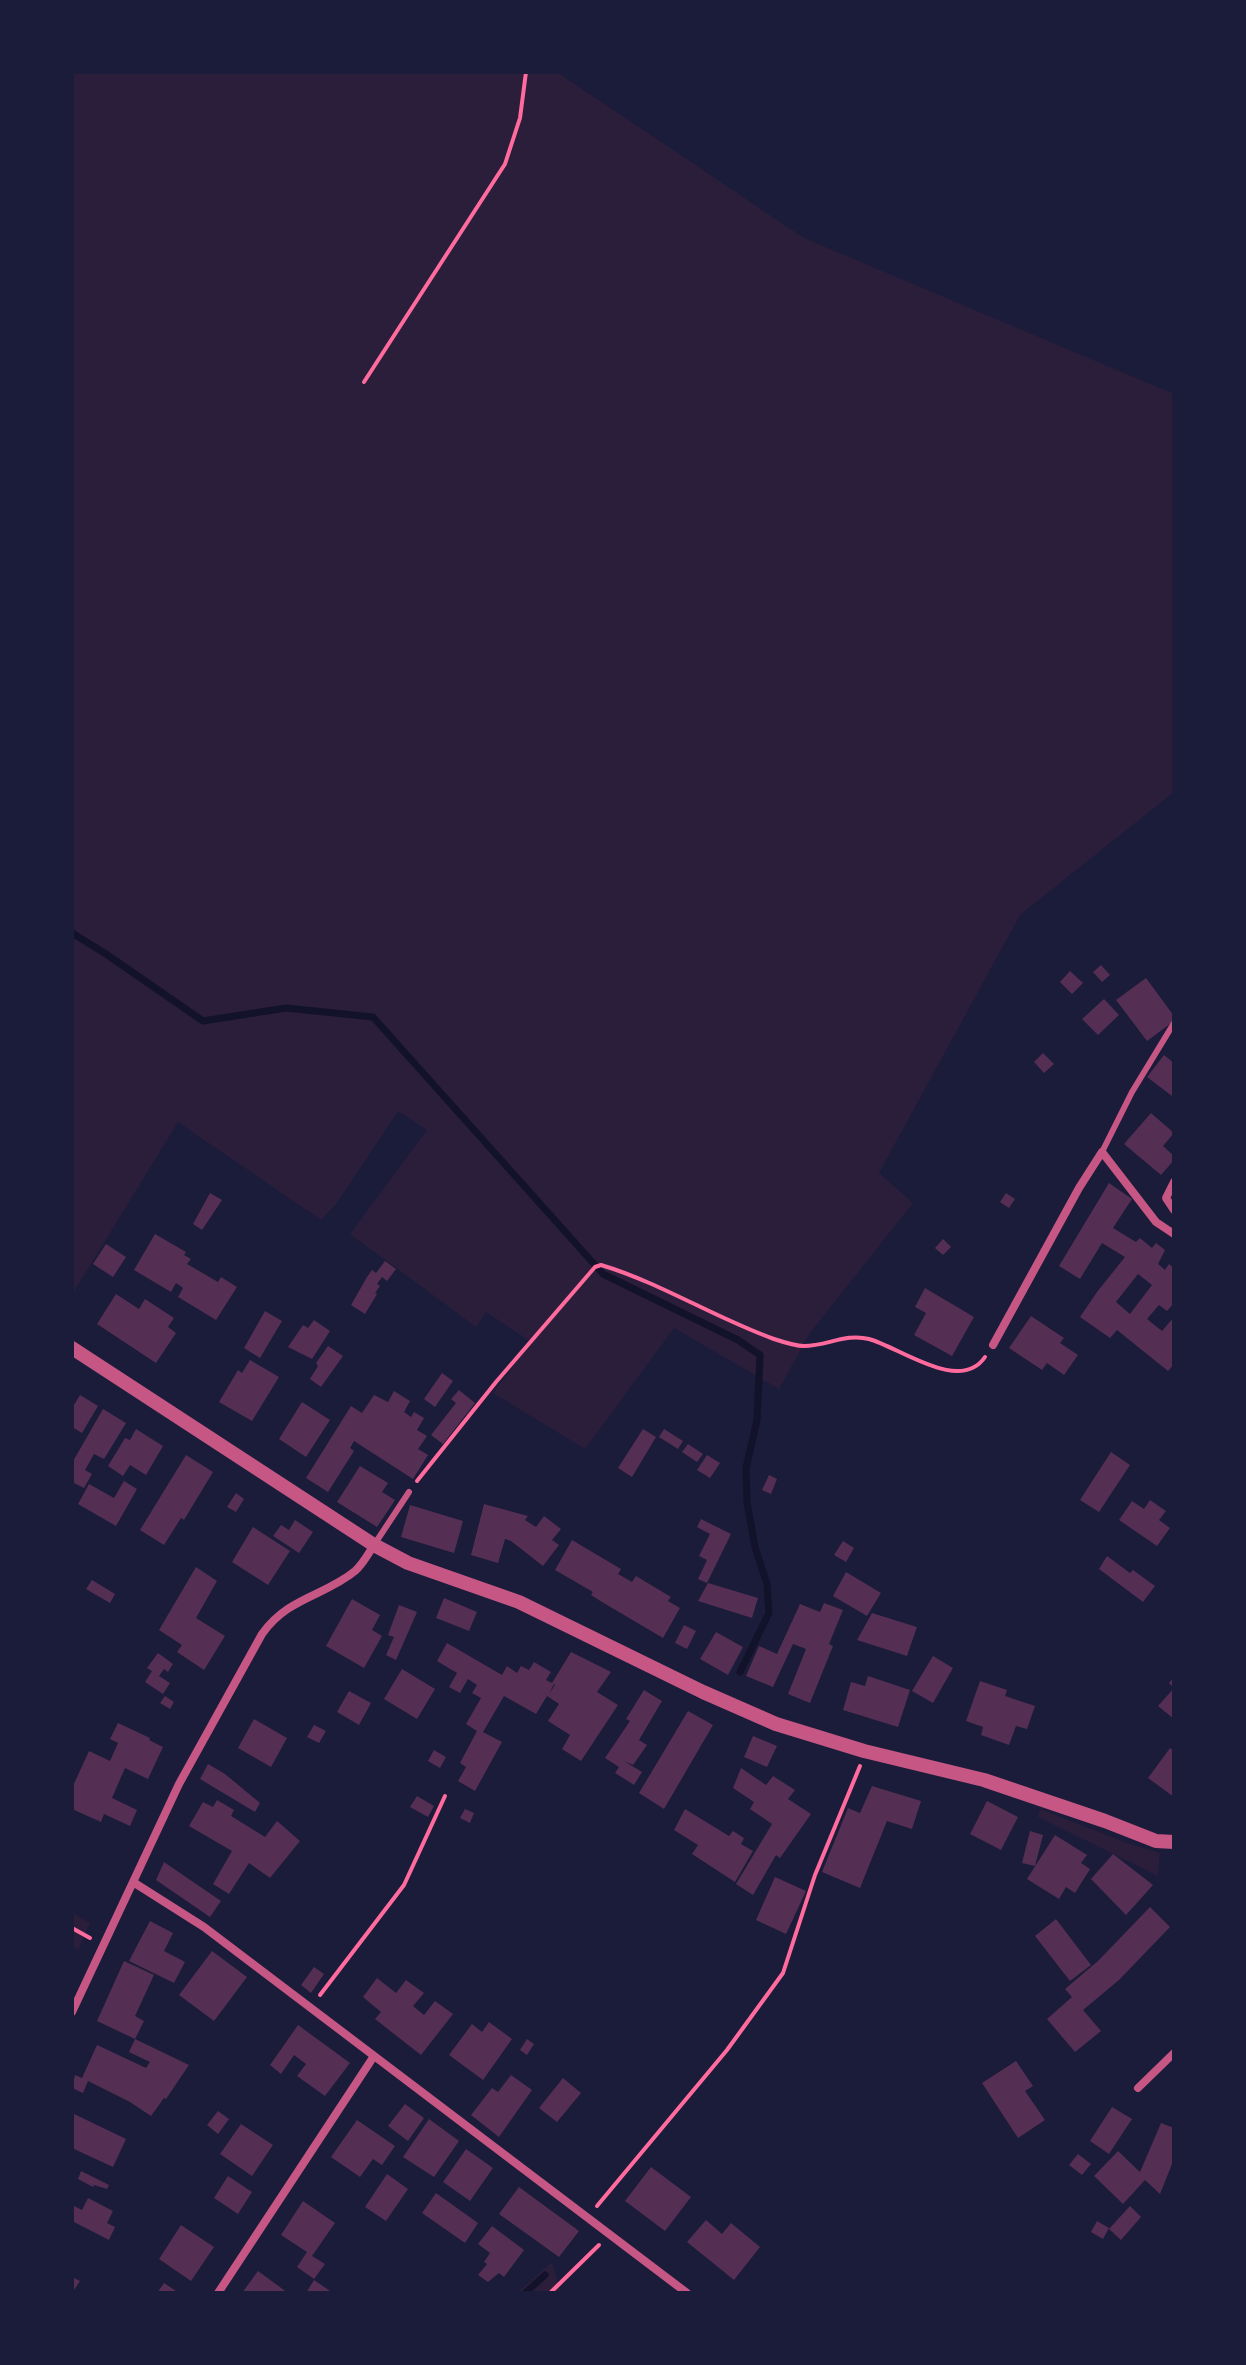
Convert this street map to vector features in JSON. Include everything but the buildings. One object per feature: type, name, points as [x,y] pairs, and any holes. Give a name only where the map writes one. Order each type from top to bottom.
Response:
[{"type":"street","points":[[993,1345],[1102,1152],[1156,1222],[1174,1234]]},
{"type":"street","points":[[1174,1182],[1166,1198],[1174,1210]]},
{"type":"street","points":[[72,1348],[374,1545],[408,1563],[519,1602],[758,1717],[864,1751],[984,1780],[1156,1841],[1174,1842]]},
{"type":"street","points":[[72,2012],[179,1784],[267,1628],[300,1600],[353,1573],[374,1545]]},
{"type":"street","points":[[133,1882],[181,1911],[311,2006],[687,2293]]},
{"type":"street","points":[[1138,2088],[1174,2053]]},
{"type":"street","points":[[218,2293],[374,2056]]},
{"type":"lane","points":[[1102,1152],[1132,1092],[1174,1023]]},
{"type":"lane","points":[[374,1545],[409,1492]]},
{"type":"path","points":[[364,382],[505,164],[520,118],[526,72]]},
{"type":"path","points":[[409,1492],[496,1382],[598,1266],[665,1289],[774,1339],[802,1346],[850,1336],[870,1339],[943,1370],[967,1371],[981,1363],[993,1345]]},
{"type":"path","points":[[588,2217],[727,2050],[783,1973],[815,1875],[857,1777],[864,1751]]},
{"type":"path","points":[[311,2006],[404,1885],[445,1796]]},
{"type":"path","points":[[72,1928],[103,1944]]},
{"type":"path","points":[[550,2293],[609,2235]]},
{"type":"shaded area","points":[[72,72],[557,72],[804,238],[1174,394],[1174,792],[1020,915],[879,1173],[913,1203],[810,1333],[779,1389],[674,1328],[585,1449],[493,1393],[531,1342],[486,1312],[476,1327],[350,1234],[427,1130],[398,1111],[336,1204],[321,1220],[178,1122],[72,1295]]},
{"type":"shaded area","points":[[1040,1809],[1160,1853],[1158,1876],[1038,1817]]},
{"type":"shaded area","points":[[72,1912],[90,1923],[78,1950],[72,1946]]},
{"type":"shaded area","points":[[552,2262],[561,2293],[517,2293]]},
{"type":"waterway","points":[[72,933],[203,1021],[286,1008],[373,1017],[603,1274],[738,1340],[760,1355],[757,1420],[746,1468],[747,1502],[755,1547],[767,1584],[769,1613],[740,1672]]},
{"type":"waterway","points":[[525,2293],[545,2275]]}]
